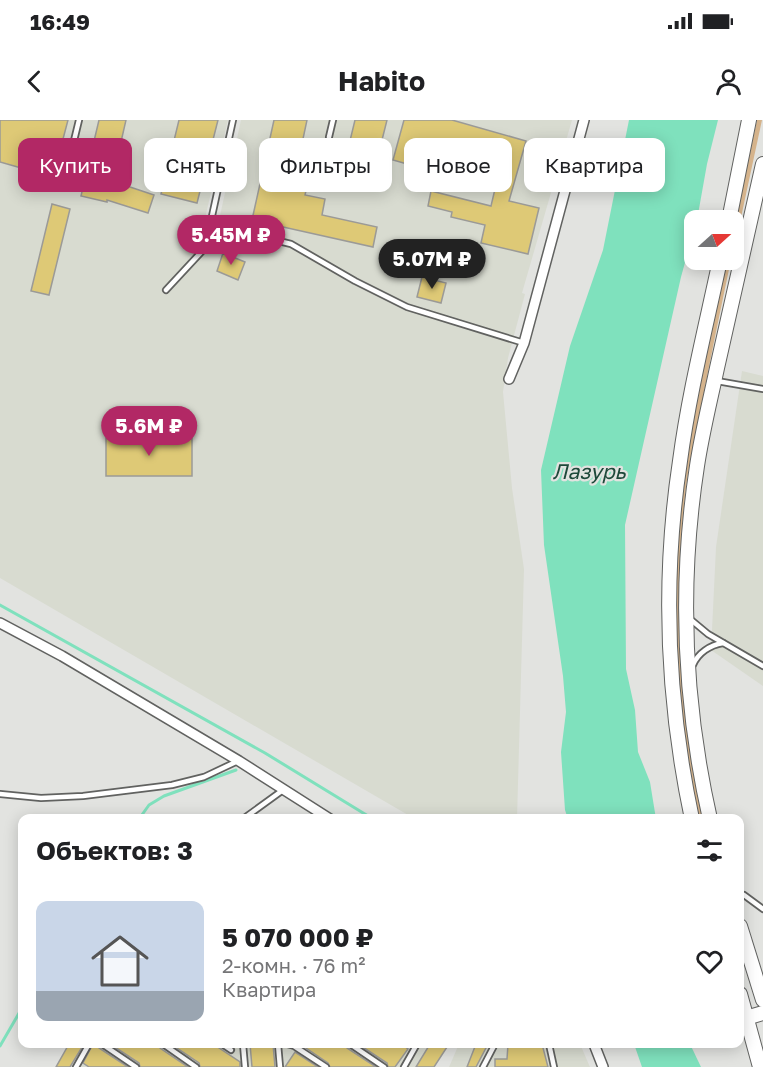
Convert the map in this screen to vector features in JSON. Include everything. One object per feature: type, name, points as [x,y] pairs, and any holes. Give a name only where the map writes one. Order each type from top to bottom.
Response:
[{"type":"main road","points":[[731,210],[750,120]]},
{"type":"main road","points":[[709,814],[698,755],[688,672],[686,616],[694,486],[703,430],[763,164]]},
{"type":"main road","points":[[691,814],[679,748],[672,686],[669,623],[671,542],[684,435],[718,270]]},
{"type":"main road","points":[[744,940],[763,1000]]},
{"type":"main road","points":[[744,1010],[760,1067]]},
{"type":"main road","points":[[746,1018],[763,1013]]},
{"type":"street","points":[[509,379],[524,343],[585,120]]},
{"type":"street","points":[[0,623],[62,656],[239,761],[322,814]]},
{"type":"street","points":[[596,1048],[603,1067]]},
{"type":"lane","points":[[75,138],[79,120]]},
{"type":"lane","points":[[166,290],[205,248],[233,120]]},
{"type":"lane","points":[[329,137],[333,120]]},
{"type":"lane","points":[[262,237],[291,244],[355,281],[407,307],[524,343]]},
{"type":"lane","points":[[715,381],[763,389]]},
{"type":"lane","points":[[686,616],[708,634],[763,666]]},
{"type":"lane","points":[[688,672],[700,654],[713,645],[726,644]]},
{"type":"lane","points":[[0,794],[42,798],[116,793],[172,785],[204,777],[239,761]]},
{"type":"lane","points":[[250,814],[283,790]]},
{"type":"lane","points":[[744,895],[763,909]]},
{"type":"lane","points":[[77,1067],[87,1048]]},
{"type":"lane","points":[[108,1048],[136,1067]]},
{"type":"lane","points":[[169,1048],[196,1067]]},
{"type":"lane","points":[[243,1048],[245,1067]]},
{"type":"lane","points":[[278,1048],[280,1067]]},
{"type":"lane","points":[[297,1048],[326,1067]]},
{"type":"lane","points":[[356,1048],[384,1067]]},
{"type":"lane","points":[[404,1067],[413,1048]]},
{"type":"lane","points":[[483,1067],[493,1048]]},
{"type":"lane","points":[[550,1048],[554,1067]]},
{"type":"shaded area","points":[[0,120],[228,120],[224,138],[144,138],[144,192],[211,192],[198,248],[212,252],[225,192],[247,192],[247,138],[237,138],[241,120],[572,120],[567,138],[524,138],[524,192],[551,192],[522,293],[525,294],[508,358],[503,392],[512,488],[524,569],[517,814],[406,814],[0,578]]},
{"type":"shaded area","points":[[757,120],[762,120],[743,210],[738,210]]},
{"type":"shaded area","points":[[724,270],[729,270],[688,473],[681,537],[680,659],[688,739],[702,814],[698,814],[684,739],[676,657],[675,574],[685,463]]},
{"type":"shaded area","points":[[742,371],[763,376],[763,686],[711,650],[716,547]]},
{"type":"shaded area","points":[[69,1048],[446,1048],[434,1067],[57,1067]]},
{"type":"shaded area","points":[[457,1048],[582,1048],[590,1067],[449,1067]]},
{"type":"water","name":"Лазурь","points":[[629,120],[718,120],[699,210],[684,210],[684,266],[625,525],[626,669],[635,710],[638,752],[650,782],[655,814],[566,814],[565,810],[561,752],[566,712],[544,545],[541,470],[570,346],[603,250],[615,192],[665,192],[665,138],[625,138]]},
{"type":"water","points":[[635,1048],[692,1048],[701,1067],[642,1067]]},
{"type":"building","points":[[0,120],[68,120],[63,138],[18,138],[18,167],[0,162]]},
{"type":"building","points":[[99,120],[126,120],[122,138],[95,138]]},
{"type":"building","points":[[179,120],[218,120],[213,138],[175,138]]},
{"type":"building","points":[[274,120],[307,120],[303,138],[270,138]]},
{"type":"building","points":[[355,120],[387,120],[382,138],[351,138]]},
{"type":"building","points":[[404,120],[452,120],[524,140],[512,190],[512,138],[404,138],[404,163],[393,160]]},
{"type":"building","points":[[132,188],[154,195],[148,213],[107,200],[107,202],[81,196],[82,192],[132,192]]},
{"type":"building","points":[[259,188],[259,192],[306,192],[305,195],[325,199],[322,215],[377,227],[373,247],[252,220]]},
{"type":"building","points":[[161,192],[200,192],[197,203],[161,194]]},
{"type":"building","points":[[431,192],[435,192],[491,206],[494,192],[512,192],[509,201],[539,208],[528,254],[481,243],[485,225],[451,217],[452,212],[428,206]]},
{"type":"building","points":[[52,204],[70,209],[49,295],[31,291]]},
{"type":"building","points":[[223,253],[245,262],[238,280],[217,271]]},
{"type":"building","points":[[422,277],[446,283],[441,303],[417,297]]},
{"type":"building","points":[[106,438],[192,438],[192,476],[106,476]]},
{"type":"building","points":[[67,1048],[82,1048],[70,1067],[56,1067]]},
{"type":"building","points":[[91,1048],[99,1048],[128,1067],[89,1067],[83,1063]]},
{"type":"building","points":[[116,1048],[160,1048],[188,1067],[140,1067],[139,1063]]},
{"type":"building","points":[[177,1048],[219,1048],[240,1062],[240,1067],[200,1067],[199,1063]]},
{"type":"building","points":[[250,1048],[273,1048],[275,1067],[252,1067]]},
{"type":"building","points":[[306,1048],[347,1048],[376,1067],[330,1067],[328,1063]]},
{"type":"building","points":[[364,1048],[408,1049],[395,1067],[388,1067],[387,1063]]},
{"type":"building","points":[[428,1048],[446,1048],[434,1067],[416,1067]]},
{"type":"building","points":[[474,1048],[486,1048],[476,1067],[467,1067]]},
{"type":"building","points":[[508,1048],[543,1048],[548,1067],[495,1067],[495,1059],[507,1059]]},
{"type":"building","points":[[295,1052],[318,1067],[285,1067]]},
{"type":"waterway","points":[[0,605],[265,753],[365,814]]},
{"type":"waterway","points":[[143,814],[149,805],[164,796],[236,770]]},
{"type":"waterway","points":[[0,1046],[18,1015]]}]
